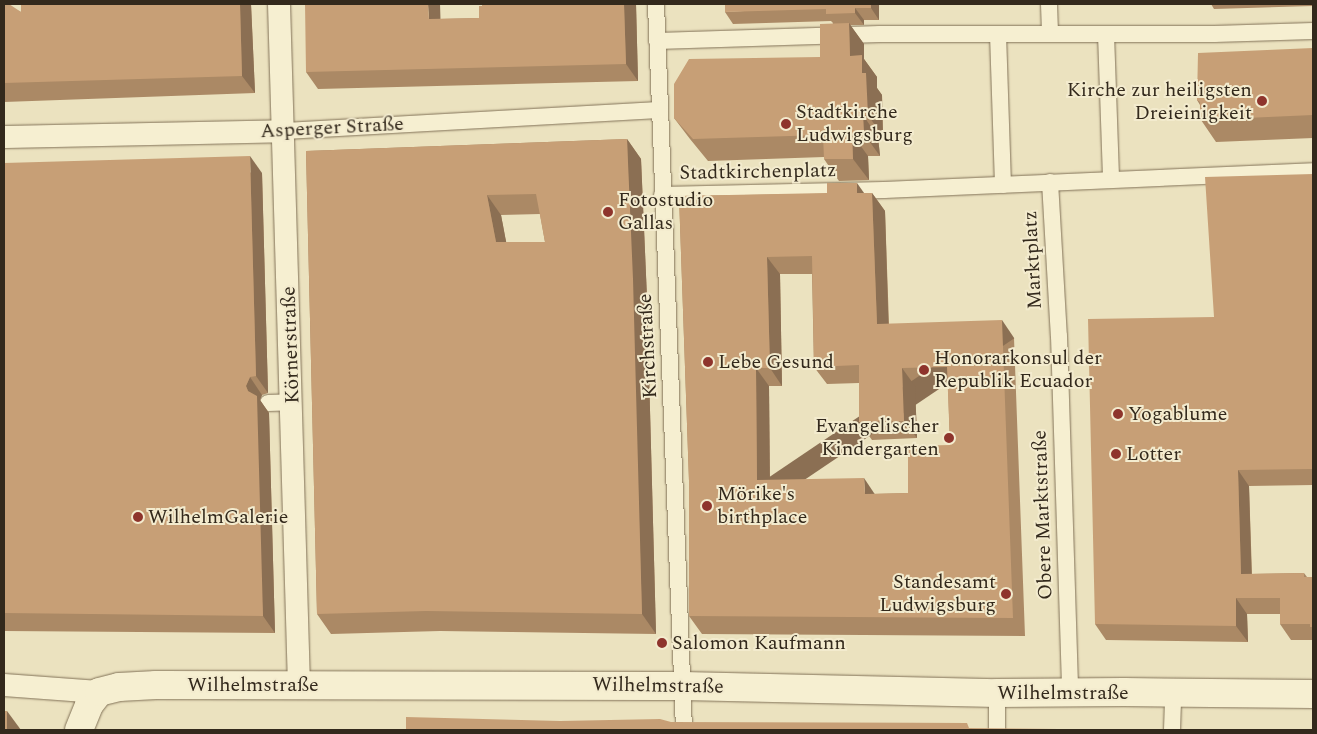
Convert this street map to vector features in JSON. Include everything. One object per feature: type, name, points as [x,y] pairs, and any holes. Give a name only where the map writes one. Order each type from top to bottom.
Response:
[{"type":"street","name":"Körnerstraße","points":[[279,4],[300,686]]},
{"type":"street","name":"Kirchstraße","points":[[656,4],[684,730]]},
{"type":"street","points":[[1049,4],[1050,34]]},
{"type":"street","points":[[657,40],[880,34],[1214,34],[1313,31]]},
{"type":"street","points":[[998,34],[1003,185]]},
{"type":"street","points":[[1106,34],[1111,179]]},
{"type":"street","name":"Asperger Straße","points":[[4,137],[284,131],[659,110]]},
{"type":"street","name":"Marktplatz","points":[[884,190],[1313,171]]},
{"type":"street","name":"Marktplatz","points":[[1050,182],[1059,336]]},
{"type":"street","name":"Stadtkirchenplatz","points":[[662,195],[884,190]]},
{"type":"street","name":"Obere Marktstraße","points":[[1059,336],[1070,692]]},
{"type":"street","points":[[268,403],[292,402]]},
{"type":"street","name":"Wilhelmstraße","points":[[4,685],[99,692],[119,686],[156,685],[683,686],[997,694],[1070,692],[1313,694]]},
{"type":"street","points":[[79,730],[89,704],[99,692]]},
{"type":"street","points":[[1172,730],[1173,692]]},
{"type":"street","points":[[997,694],[997,730]]},
{"type":"building","points":[[4,4],[9,4],[21,12],[21,4],[240,4],[242,76],[4,83]]},
{"type":"building","points":[[305,4],[428,4],[429,19],[479,18],[479,6],[482,6],[482,4],[624,4],[626,64],[306,72]]},
{"type":"building","points":[[725,4],[871,4],[871,8],[855,8],[855,13],[826,14],[826,9],[725,12]]},
{"type":"building","name":"Stadtkirche Ludwigsburg","points":[[849,23],[850,56],[862,55],[862,73],[866,73],[868,115],[863,115],[864,134],[852,134],[853,159],[824,159],[823,135],[693,139],[674,118],[674,84],[689,59],[820,57],[820,24]]},
{"type":"building","points":[[1313,48],[1313,115],[1201,120],[1200,102],[1197,100],[1198,53]]},
{"type":"building","points":[[627,139],[633,279],[642,614],[426,611],[317,614],[306,151]],"holes":[[[536,194],[545,242],[496,242],[487,195]]]},
{"type":"building","name":"WilhelmGalerie","points":[[250,156],[256,376],[250,377],[246,386],[248,391],[257,396],[263,616],[4,613],[4,163]]},
{"type":"building","points":[[1313,174],[1313,469],[1238,470],[1241,574],[1304,573],[1304,577],[1313,577],[1313,627],[1310,627],[1310,624],[1280,624],[1280,598],[1236,598],[1236,626],[1095,624],[1088,319],[1214,317],[1205,177]]},
{"type":"building","points":[[827,183],[857,183],[857,193],[872,193],[877,324],[1002,320],[1013,618],[689,616],[689,481],[679,196],[827,193]],"holes":[[[812,256],[814,367],[859,365],[859,422],[904,421],[902,368],[947,367],[950,445],[908,446],[908,493],[865,494],[864,478],[757,480],[756,368],[770,368],[767,257]]]},
{"type":"building","points":[[4,711],[7,711],[7,730],[4,730]]},
{"type":"building","points":[[406,717],[560,721],[660,719],[671,722],[967,723],[969,728],[1149,730],[406,730]]},
{"type":"place","name":"Kirche zur heiligsten Dreieinigkeit","points":[[1262,101]]},
{"type":"place","name":"Stadtkirche Ludwigsburg","points":[[786,124]]},
{"type":"place","name":"Fotostudio Gallas","points":[[608,212]]},
{"type":"place","name":"Lebe Gesund","points":[[708,362]]},
{"type":"place","name":"Honorarkonsul der Republik Ecuador","points":[[924,370]]},
{"type":"place","name":"Yogablume","points":[[1118,414]]},
{"type":"place","name":"Evangelischer Kindergarten","points":[[949,438]]},
{"type":"place","name":"Lotter","points":[[1116,454]]},
{"type":"place","name":"Mörike's birthplace","points":[[707,506]]},
{"type":"place","name":"WilhelmGalerie","points":[[138,517]]},
{"type":"place","name":"Standesamt Ludwigsburg","points":[[1006,594]]},
{"type":"place","name":"Salomon Kaufmann","points":[[662,643]]}]
